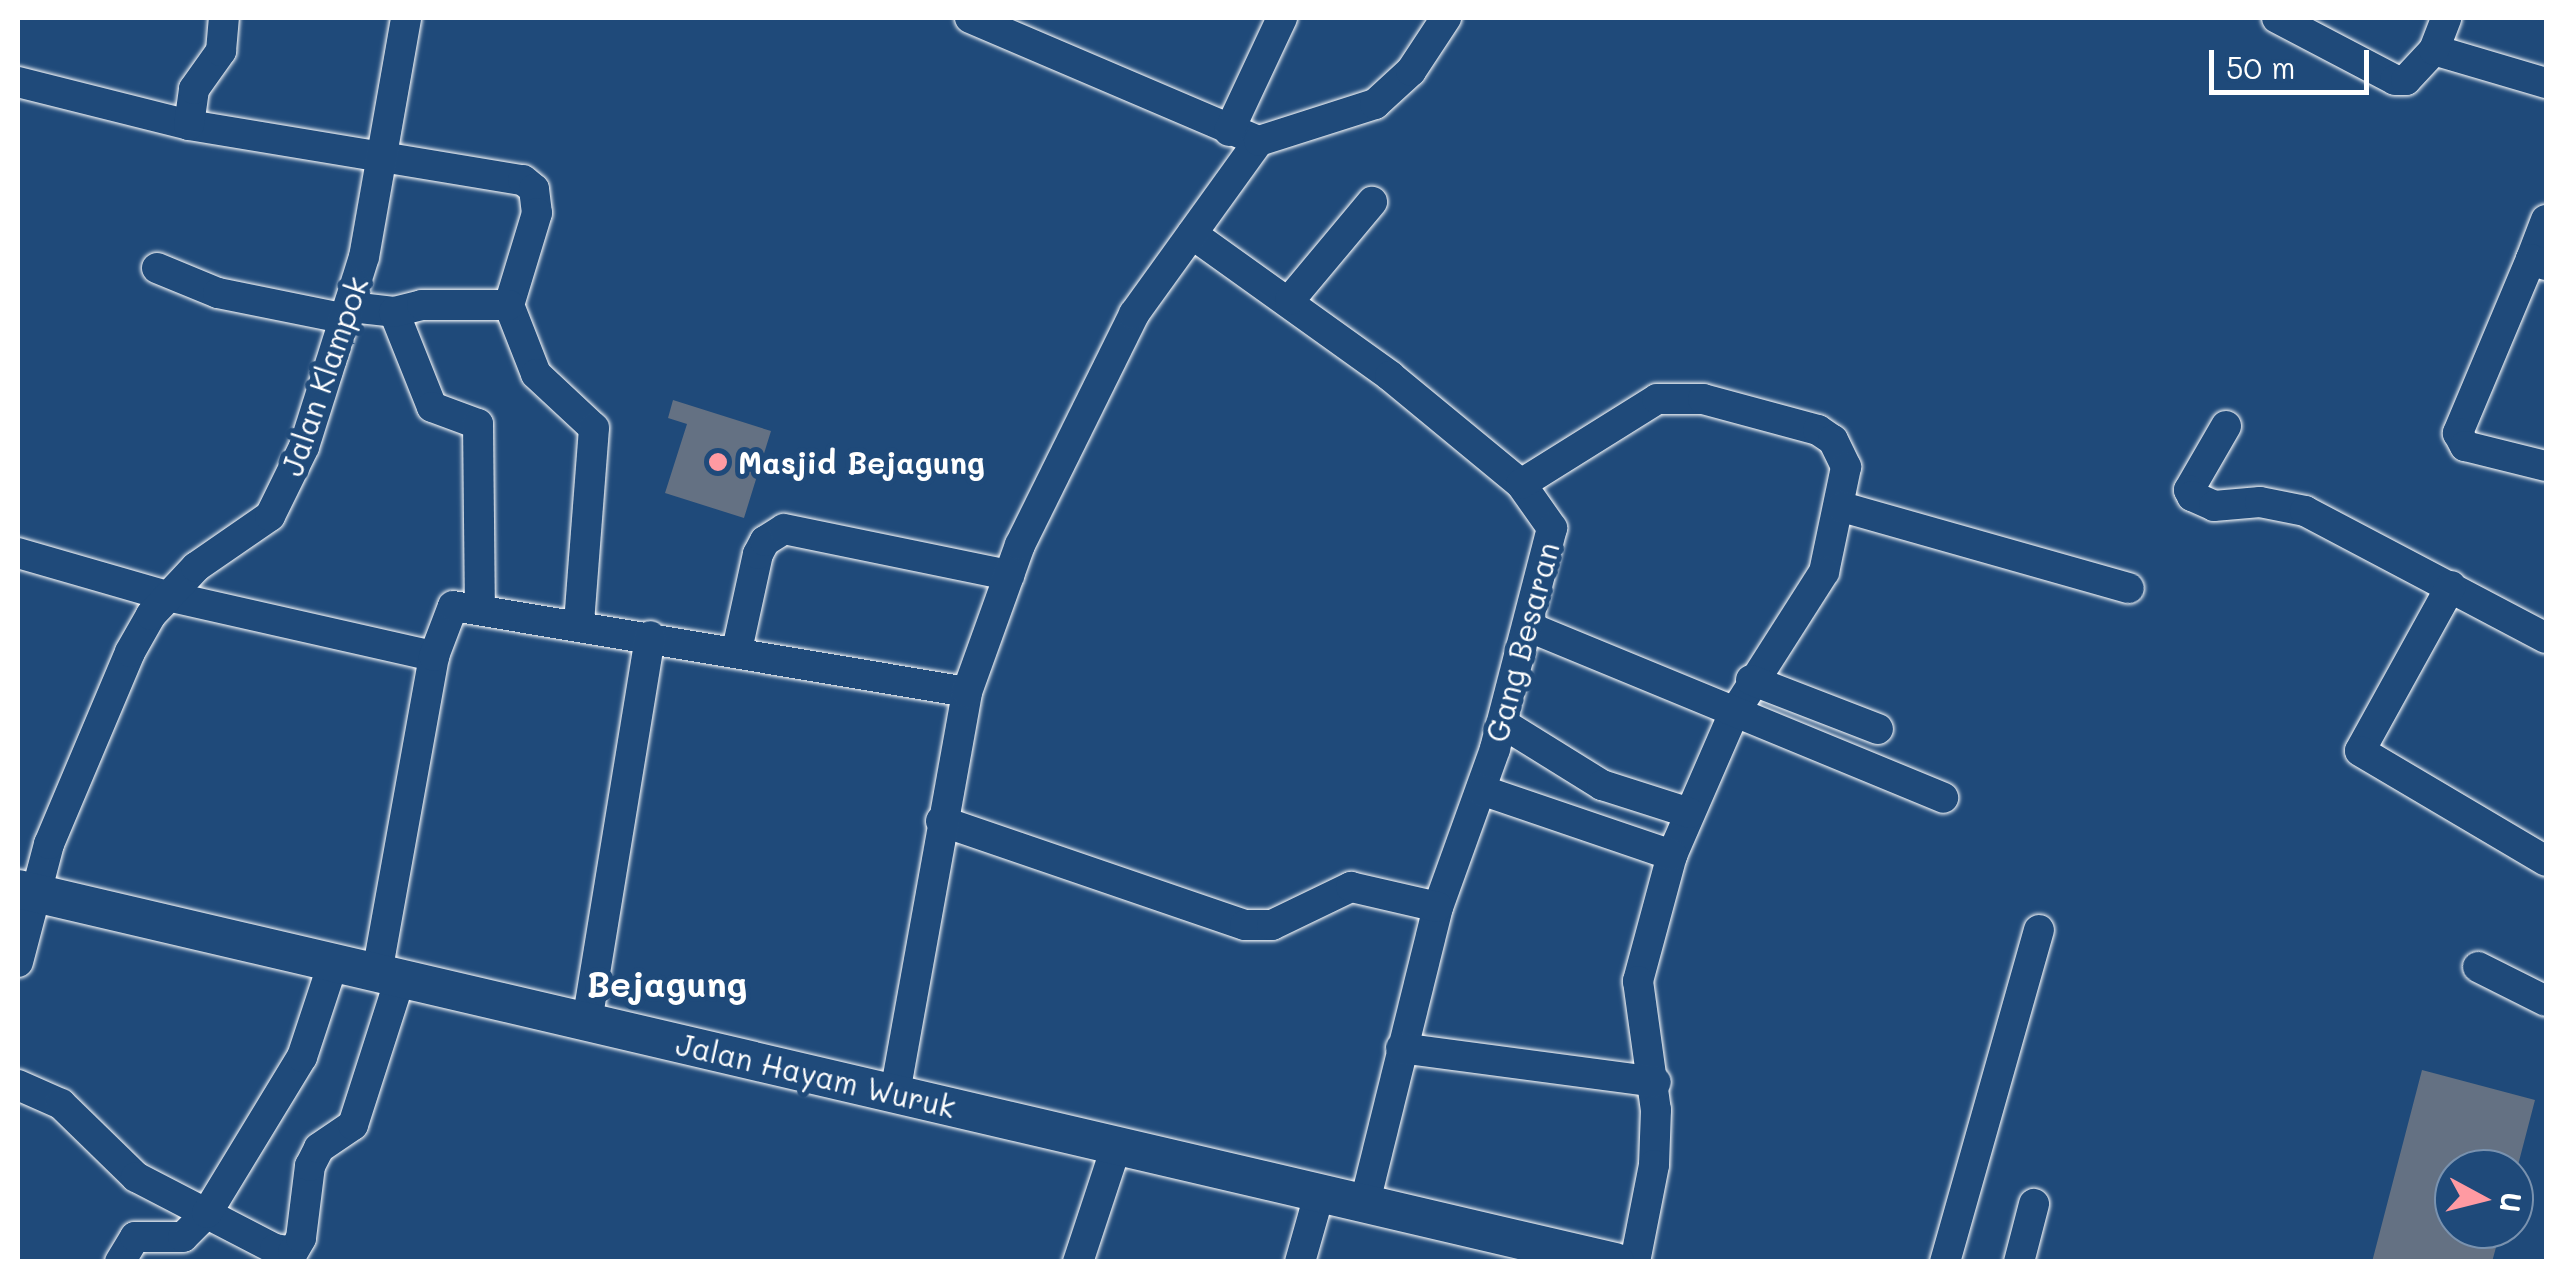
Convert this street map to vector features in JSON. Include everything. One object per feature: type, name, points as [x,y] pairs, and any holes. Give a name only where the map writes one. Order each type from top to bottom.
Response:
[{"type":"main road","name":"Jalan Hayam Wuruk","points":[[26,891],[1615,1262]]},
{"type":"street","points":[[189,125],[194,90],[221,51],[223,18]]},
{"type":"street","name":"Jalan Klampok","points":[[18,962],[26,891],[116,680],[167,596],[270,516],[304,448],[349,313],[385,162],[406,18]]},
{"type":"street","points":[[970,18],[1259,141]]},
{"type":"street","points":[[1230,130],[1282,18]]},
{"type":"street","points":[[895,1093],[967,692],[1008,575],[1134,314],[1259,141],[1375,104],[1411,71],[1446,18]]},
{"type":"street","points":[[2276,18],[2395,80],[2406,80],[2434,50],[2446,18]]},
{"type":"street","points":[[2434,50],[2546,83]]},
{"type":"street","points":[[18,82],[189,125],[385,162],[523,180],[534,190],[537,213],[510,306],[536,374],[594,428],[579,625]]},
{"type":"street","points":[[1290,300],[1372,202]]},
{"type":"street","points":[[2546,220],[2539,262],[2458,433],[2465,446],[2546,466]]},
{"type":"street","name":"Gang Besaran","points":[[1192,234],[1290,300],[1521,484],[1552,528],[1502,723],[1438,907],[1364,1206]]},
{"type":"street","points":[[157,268],[218,293],[349,313],[394,312],[422,305],[510,306]]},
{"type":"street","points":[[394,312],[432,407],[478,424],[480,607]]},
{"type":"street","points":[[1521,484],[1657,399],[1703,399],[1833,440],[1846,467],[1842,507],[1824,572],[1751,680],[1733,714],[1672,855],[1638,981],[1656,1082],[1654,1165],[1635,1262]]},
{"type":"street","points":[[2226,426],[2189,490],[2192,496],[2218,507],[2294,507],[2546,638]]},
{"type":"street","points":[[1842,507],[2129,588]]},
{"type":"street","points":[[737,650],[758,554],[784,529],[1008,575]]},
{"type":"street","points":[[18,553],[167,596],[434,656]]},
{"type":"street","points":[[2451,586],[2360,751],[2546,861]]},
{"type":"street","points":[[18,1085],[61,1104],[136,1177],[275,1249],[296,1250],[310,1166],[318,1148],[353,1124],[388,976],[434,656],[447,612],[480,607],[967,692]]},
{"type":"street","points":[[1528,627],[1944,798]]},
{"type":"street","points":[[587,1022],[650,636]]},
{"type":"street","points":[[1751,680],[1878,729]]},
{"type":"street","points":[[1502,723],[1602,785],[1690,814]]},
{"type":"street","points":[[1481,790],[1672,855]]},
{"type":"street","points":[[941,822],[1246,926],[1272,925],[1351,887],[1438,907]]},
{"type":"street","points":[[1946,1262],[2039,930]]},
{"type":"street","points":[[120,1262],[135,1237],[191,1234],[208,1213],[302,1057],[333,963]]},
{"type":"street","points":[[2478,966],[2546,1000]]},
{"type":"street","points":[[1401,1048],[1656,1082]]},
{"type":"street","points":[[1078,1262],[1116,1147]]},
{"type":"street","points":[[1300,1262],[1320,1195]]},
{"type":"street","points":[[2019,1262],[2034,1204]]},
{"type":"building","name":"Masjid Bejagung","points":[[673,400],[771,431],[744,518],[665,493],[687,424],[668,418]]},
{"type":"building","points":[[2422,1070],[2535,1100],[2522,1149],[2434,1149],[2434,1249],[2496,1249],[2492,1262],[2372,1262]]},
{"type":"place","name":"Masjid Bejagung","points":[[718,462]]},
{"type":"district","name":"Bejagung","points":[[667,983]]}]
